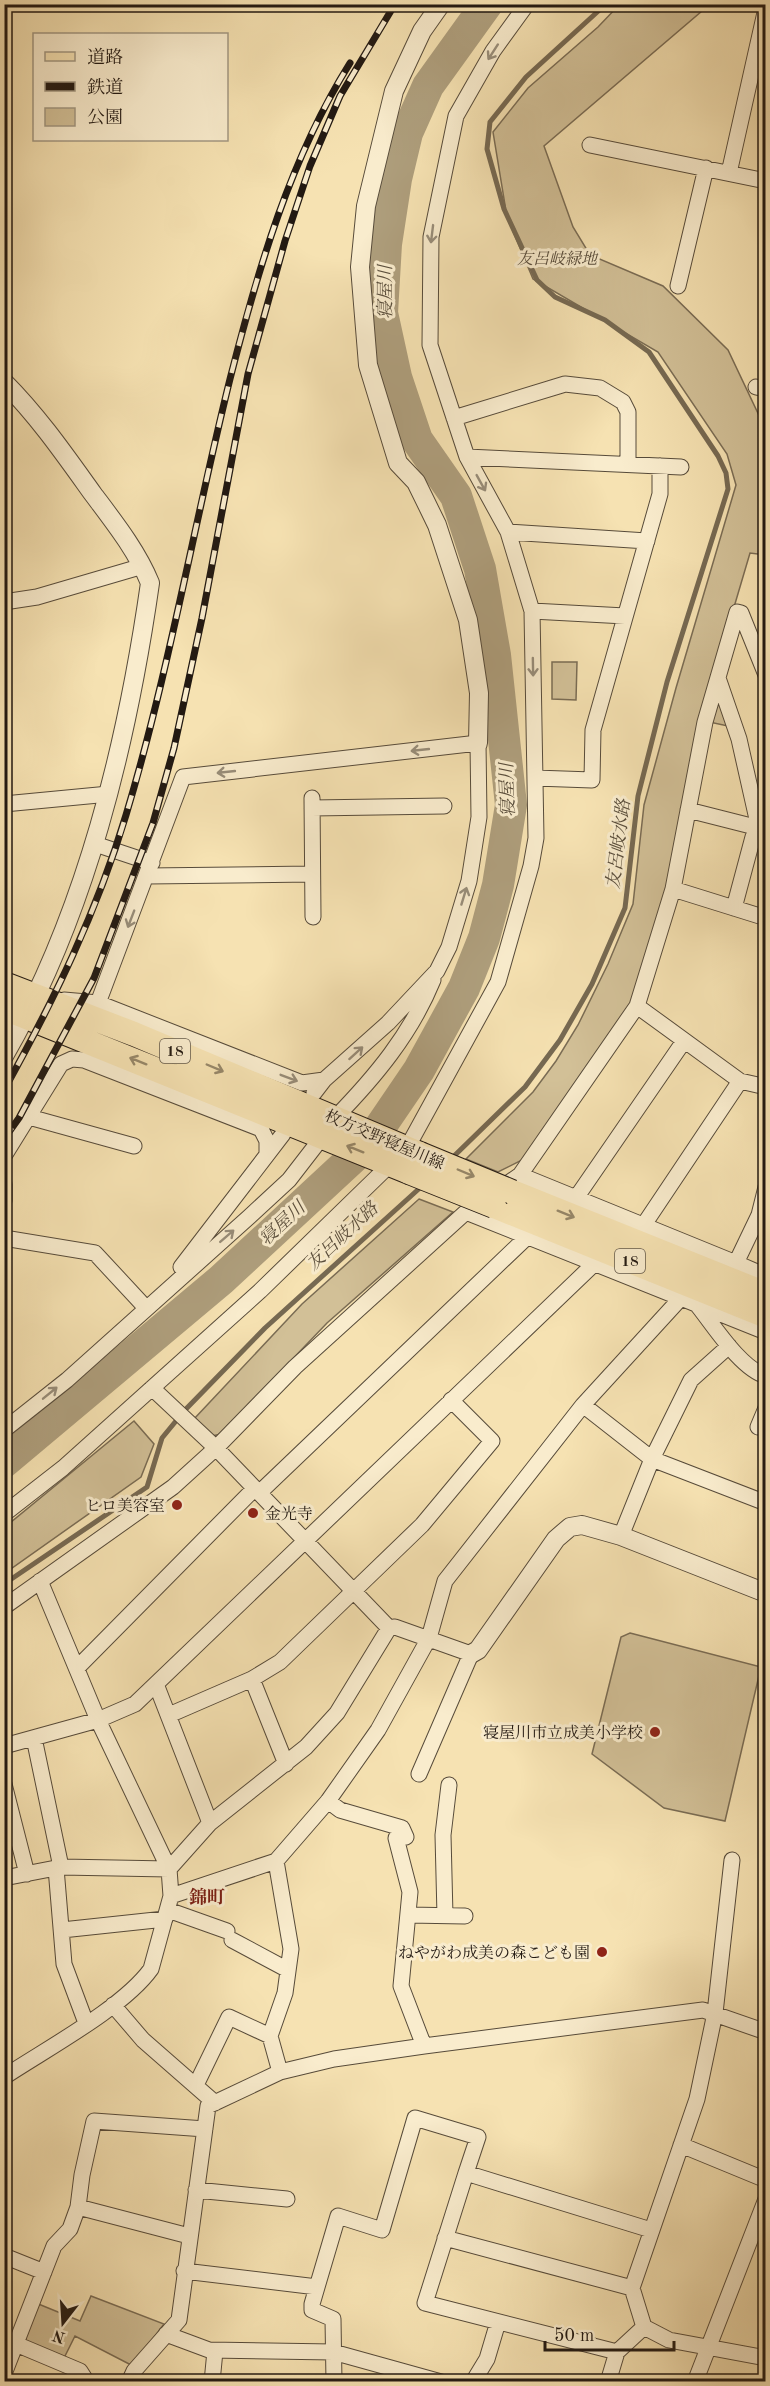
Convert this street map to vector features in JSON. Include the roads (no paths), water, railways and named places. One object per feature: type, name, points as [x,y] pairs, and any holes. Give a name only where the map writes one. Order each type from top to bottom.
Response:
[{"type":"main road","name":"枚方交野寝屋川線","points":[[4,984],[22,1007],[401,1157],[508,1191],[765,1294]]},
{"type":"main road","name":"枚方交野寝屋川線","points":[[508,1191],[765,1316]]},
{"type":"street","points":[[4,1430],[67,1380],[289,1180],[378,1074],[421,1009],[449,947],[469,881],[479,817],[479,693],[468,620],[437,525],[416,482],[398,463],[372,376],[360,267],[366,206],[394,91],[422,31],[441,4]]},
{"type":"street","points":[[4,1514],[63,1468],[260,1291],[401,1157],[498,982],[531,866],[536,838],[532,611],[508,532],[467,457],[430,345],[431,237],[456,116],[493,51],[527,4]]},
{"type":"street","points":[[729,173],[765,8]]},
{"type":"street","points":[[590,145],[765,181]]},
{"type":"street","points":[[678,286],[706,168]]},
{"type":"street","points":[[4,382],[48,430],[143,566],[150,583],[109,794],[95,844],[22,1007],[4,1056]]},
{"type":"street","points":[[454,418],[565,384],[600,388],[623,402],[628,412],[628,464]]},
{"type":"street","points":[[467,457],[681,467]]},
{"type":"street","points":[[535,778],[592,780],[593,730],[660,494],[660,466]]},
{"type":"street","points":[[508,532],[646,541]]},
{"type":"street","points":[[4,602],[37,597],[143,566]]},
{"type":"street","points":[[532,611],[625,616]]},
{"type":"street","points":[[4,1607],[173,1486],[216,1448],[295,1367],[466,1212],[508,1191],[637,1006],[673,889],[705,722],[737,612],[741,613],[765,675]]},
{"type":"street","points":[[718,678],[739,739],[762,824],[753,837],[734,908]]},
{"type":"street","points":[[98,1003],[150,870],[183,777],[478,743]]},
{"type":"street","points":[[4,804],[109,794]]},
{"type":"street","points":[[313,917],[312,803],[444,806]]},
{"type":"street","points":[[688,810],[762,824]]},
{"type":"street","points":[[95,844],[150,870],[312,874]]},
{"type":"street","points":[[673,889],[765,918]]},
{"type":"street","points":[[314,1093],[324,1080],[388,1023],[437,971]]},
{"type":"street","points":[[22,1007],[98,1003],[303,1083],[324,1080]]},
{"type":"street","points":[[637,1006],[740,1081],[765,1087]]},
{"type":"street","points":[[576,1198],[684,1041]]},
{"type":"street","points":[[4,1156],[61,1064],[72,1059],[84,1060],[261,1129],[267,1141],[267,1155]]},
{"type":"street","points":[[643,1226],[740,1081]]},
{"type":"street","points":[[29,1117],[134,1146]]},
{"type":"street","points":[[161,1293],[283,1134]]},
{"type":"street","points":[[4,1184],[4,1201]]},
{"type":"street","points":[[736,1263],[759,1215],[765,1187]]},
{"type":"street","points":[[508,1191],[576,1198],[765,1276]]},
{"type":"street","points":[[466,1212],[765,1332]]},
{"type":"street","points":[[77,1668],[257,1490],[527,1237]]},
{"type":"street","points":[[4,1238],[95,1253],[146,1308]]},
{"type":"street","points":[[4,1746],[98,1720],[135,1704],[595,1263]]},
{"type":"street","points":[[62,1930],[168,1908],[276,1861],[328,1801],[378,1730],[429,1638],[445,1581],[584,1405],[680,1299]]},
{"type":"street","points":[[698,1305],[729,1346],[759,1374],[765,1376]]},
{"type":"street","points":[[621,1536],[652,1459],[691,1380],[729,1346]]},
{"type":"street","points":[[152,1388],[216,1448],[389,1628]]},
{"type":"street","points":[[169,1715],[252,1679],[280,1662],[352,1589],[422,1525],[492,1441],[451,1400]]},
{"type":"street","points":[[584,1405],[652,1459],[765,1503]]},
{"type":"street","points":[[757,1427],[765,1408]]},
{"type":"street","points":[[4,1878],[59,1868],[169,1869],[210,1823],[306,1747],[337,1713],[389,1628],[395,1627],[471,1653],[478,1650],[556,1539],[570,1527],[582,1525],[621,1536],[765,1593]]},
{"type":"street","points":[[4,2077],[113,2005],[151,1969],[168,1908],[169,1869],[98,1720],[40,1581]]},
{"type":"street","points":[[419,1774],[471,1653]]},
{"type":"street","points":[[252,1679],[286,1764]]},
{"type":"street","points":[[156,1684],[210,1823]]},
{"type":"street","points":[[34,1738],[59,1868],[64,1964],[86,2023]]},
{"type":"street","points":[[4,1784],[27,1874]]},
{"type":"street","points":[[445,1916],[443,1835],[449,1785]]},
{"type":"street","points":[[328,1801],[340,1810],[402,1828],[406,1837],[396,1838],[410,1892],[401,1986],[424,2046]]},
{"type":"street","points":[[732,1860],[715,2013],[697,2099],[632,2288],[644,2327],[669,2340],[765,2358]]},
{"type":"street","points":[[276,1861],[291,1949],[285,1993],[270,2036],[280,2072]]},
{"type":"street","points":[[168,1908],[230,1935],[288,1970]]},
{"type":"street","points":[[408,1915],[465,1916]]},
{"type":"street","points":[[113,2005],[142,2040],[215,2103]]},
{"type":"street","points":[[129,2382],[134,2371],[179,2320],[208,2106],[280,2072],[334,2059],[424,2046],[703,2010],[765,2032]]},
{"type":"street","points":[[196,2085],[229,2017],[270,2036]]},
{"type":"street","points":[[334,2382],[333,2319],[312,2310],[338,2216],[382,2230],[415,2118],[478,2137],[425,2303],[617,2352]]},
{"type":"street","points":[[4,2374],[10,2341],[44,2272],[54,2246],[70,2229],[78,2207],[82,2175],[94,2121],[205,2129]]},
{"type":"street","points":[[681,2145],[765,2180]]},
{"type":"street","points":[[466,2173],[651,2230]]},
{"type":"street","points":[[196,2190],[287,2199]]},
{"type":"street","points":[[695,2382],[765,2199]]},
{"type":"street","points":[[78,2207],[189,2236]]},
{"type":"street","points":[[445,2238],[632,2288]]},
{"type":"street","points":[[4,2256],[44,2272]]},
{"type":"street","points":[[184,2271],[317,2287]]},
{"type":"street","points":[[473,2382],[487,2359],[498,2322]]},
{"type":"street","points":[[608,2382],[617,2352],[644,2327]]},
{"type":"street","points":[[166,2334],[215,2351],[333,2352],[441,2382]]},
{"type":"street","points":[[10,2341],[80,2371],[87,2382]]},
{"type":"street","points":[[212,2382],[215,2351]]},
{"type":"waterway","name":"寝屋川","points":[[4,1462],[221,1280],[370,1142],[419,1070],[464,988],[484,938],[498,885],[511,805],[495,655],[480,569],[456,496],[417,440],[396,377],[382,313],[386,244],[396,179],[407,133],[428,86],[487,4]]},
{"type":"waterway","name":"友呂岐水路","points":[[451,1159],[525,1087],[560,1040],[592,984],[625,908],[638,796],[667,682],[728,489],[726,473],[718,456],[649,352],[605,320],[555,297],[537,280],[504,209],[487,149],[490,122],[526,77],[606,4]]},
{"type":"waterway","name":"友呂岐水路","points":[[4,1584],[147,1487],[162,1438],[185,1410],[265,1328],[422,1186]]},
{"type":"railway","points":[[4,1139],[19,1118],[94,978],[153,823],[174,748],[202,618],[248,374],[285,241],[310,166],[340,96],[395,4]]},
{"type":"railway","points":[[4,1090],[40,1024],[102,887],[126,815],[155,707],[230,379],[264,256],[310,137],[350,63]]},
{"type":"place","name":"ヒロ美容室","points":[[177,1505]]},
{"type":"place","name":"金光寺","points":[[253,1513]]},
{"type":"place","name":"寝屋川市立成美小学校","points":[[655,1732]]},
{"type":"place","name":"ねやがわ成美の森こども園","points":[[602,1952]]},
{"type":"district","name":"錦町","points":[[207,1897]]},
{"type":"park label","name":"友呂岐緑地","points":[[557,258]]}]
